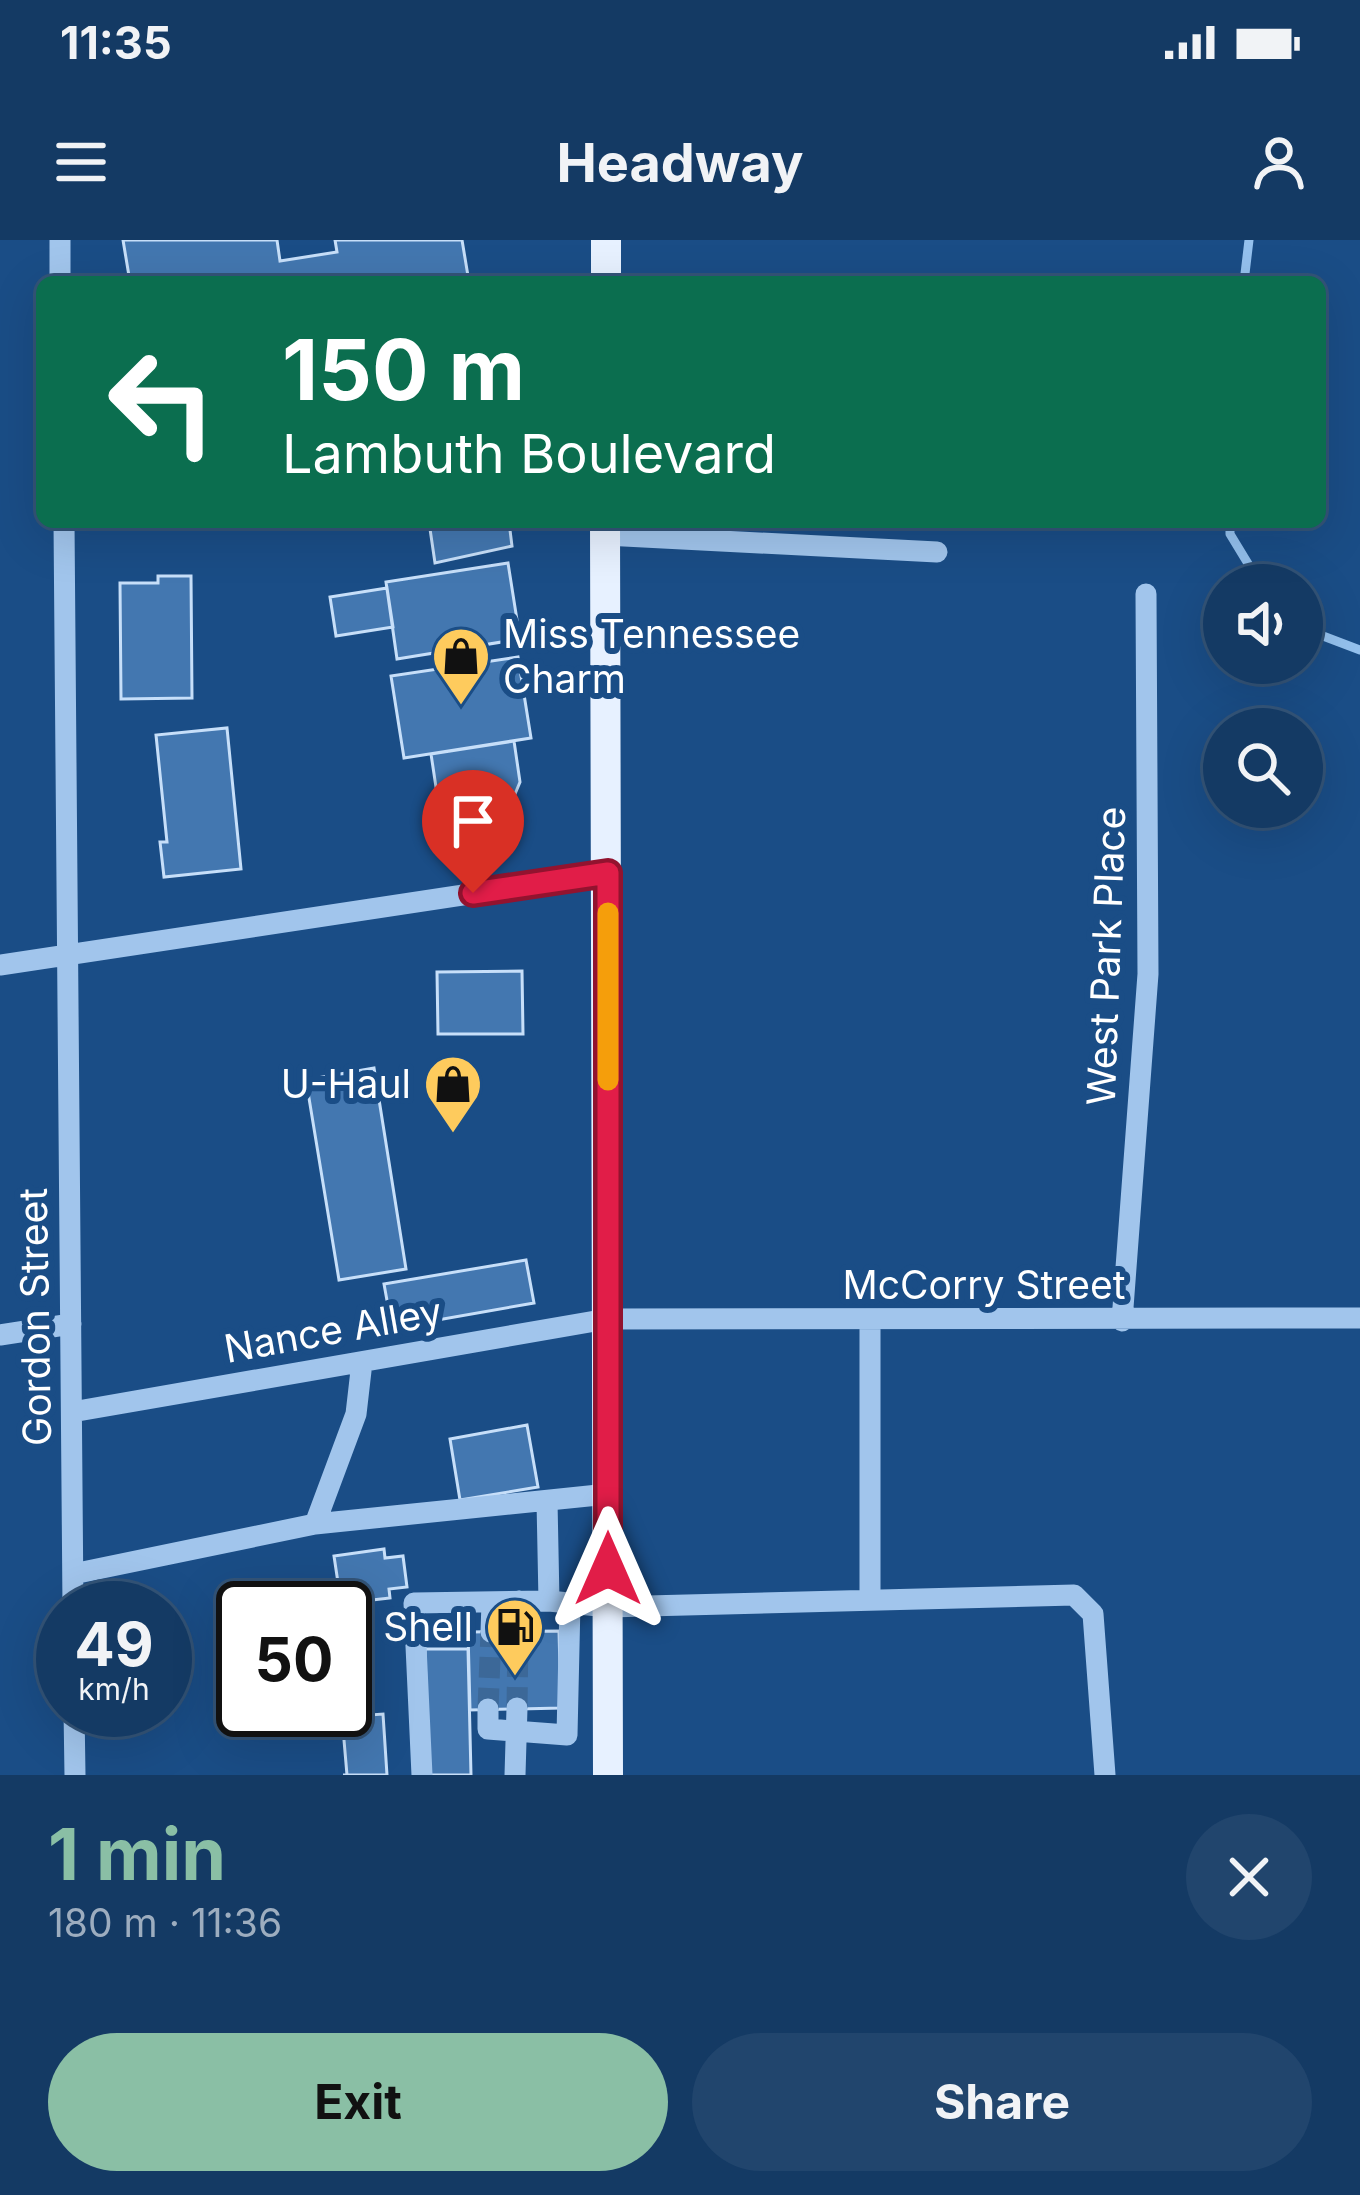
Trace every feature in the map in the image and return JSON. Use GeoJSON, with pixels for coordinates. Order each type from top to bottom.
{"type":"FeatureCollection","features":[{"type":"Feature","properties":{"kind":"main road"},"geometry":{"type":"LineString","coordinates":[[606,240],[606,276]]}},
{"type":"Feature","properties":{"kind":"main road"},"geometry":{"type":"LineString","coordinates":[[605,529],[608,1775]]}},
{"type":"Feature","properties":{"kind":"street"},"geometry":{"type":"LineString","coordinates":[[60,240],[60,276]]}},
{"type":"Feature","properties":{"kind":"street","name":"Gordon Street"},"geometry":{"type":"LineString","coordinates":[[64,528],[73,1581]]}},
{"type":"Feature","properties":{"kind":"street"},"geometry":{"type":"LineString","coordinates":[[605,529],[937,552]]}},
{"type":"Feature","properties":{"kind":"street","name":"West Park Place"},"geometry":{"type":"LineString","coordinates":[[1122,1321],[1148,974],[1146,594]]}},
{"type":"Feature","properties":{"kind":"street"},"geometry":{"type":"LineString","coordinates":[[0,965],[608,873]]}},
{"type":"Feature","properties":{"kind":"street","name":"McCorry Street"},"geometry":{"type":"LineString","coordinates":[[608,1319],[1360,1318]]}},
{"type":"Feature","properties":{"kind":"street","name":"Nance Alley"},"geometry":{"type":"LineString","coordinates":[[72,1412],[608,1319]]}},
{"type":"Feature","properties":{"kind":"street"},"geometry":{"type":"LineString","coordinates":[[870,1321],[870,1600]]}},
{"type":"Feature","properties":{"kind":"street"},"geometry":{"type":"LineString","coordinates":[[0,1335],[71,1324]]}},
{"type":"Feature","properties":{"kind":"street"},"geometry":{"type":"LineString","coordinates":[[315,1524],[356,1414],[362,1362]]}},
{"type":"Feature","properties":{"kind":"street"},"geometry":{"type":"LineString","coordinates":[[73,1574],[315,1524],[608,1494]]}},
{"type":"Feature","properties":{"kind":"street"},"geometry":{"type":"LineString","coordinates":[[547,1501],[567,1735]]}},
{"type":"Feature","properties":{"kind":"street"},"geometry":{"type":"LineString","coordinates":[[422,1775],[414,1603],[519,1601],[608,1607],[1074,1594],[1093,1614],[1105,1775]]}},
{"type":"Feature","properties":{"kind":"street"},"geometry":{"type":"LineString","coordinates":[[518,1633],[519,1601]]}},
{"type":"Feature","properties":{"kind":"street"},"geometry":{"type":"LineString","coordinates":[[491,1632],[492,1602]]}},
{"type":"Feature","properties":{"kind":"street"},"geometry":{"type":"LineString","coordinates":[[488,1709],[488,1729],[516,1720],[567,1735],[608,1738]]}},
{"type":"Feature","properties":{"kind":"street"},"geometry":{"type":"LineString","coordinates":[[515,1775],[516,1720]]}},
{"type":"Feature","properties":{"kind":"street"},"geometry":{"type":"LineString","coordinates":[[74,1737],[75,1775]]}},
{"type":"Feature","properties":{"kind":"building"},"geometry":{"type":"Polygon","coordinates":[[[123,240],[277,240],[280,261],[337,252],[335,240],[462,240],[468,276],[129,276],[123,240]]]}},
{"type":"Feature","properties":{"kind":"building"},"geometry":{"type":"Polygon","coordinates":[[[430,528],[510,528],[512,546],[435,563],[430,528]]]}},
{"type":"Feature","properties":{"kind":"building"},"geometry":{"type":"Polygon","coordinates":[[[508,563],[520,639],[397,659],[386,582],[508,563]]]}},
{"type":"Feature","properties":{"kind":"building"},"geometry":{"type":"Polygon","coordinates":[[[158,576],[191,576],[192,698],[121,699],[120,583],[158,583],[158,576]]]}},
{"type":"Feature","properties":{"kind":"building"},"geometry":{"type":"Polygon","coordinates":[[[387,588],[393,627],[336,636],[330,597],[387,588]]]}},
{"type":"Feature","properties":{"kind":"building","name":"Miss Tennessee Charm"},"geometry":{"type":"Polygon","coordinates":[[[518,657],[531,738],[404,758],[391,676],[518,657]]]}},
{"type":"Feature","properties":{"kind":"building"},"geometry":{"type":"Polygon","coordinates":[[[227,728],[241,869],[164,877],[160,842],[167,842],[156,735],[227,728]]]}},
{"type":"Feature","properties":{"kind":"building"},"geometry":{"type":"Polygon","coordinates":[[[514,741],[520,782],[515,794],[439,807],[431,754],[514,741]]]}},
{"type":"Feature","properties":{"kind":"building"},"geometry":{"type":"Polygon","coordinates":[[[522,971],[523,1034],[438,1034],[437,972],[522,971]]]}},
{"type":"Feature","properties":{"kind":"building"},"geometry":{"type":"Polygon","coordinates":[[[374,1068],[406,1269],[339,1280],[306,1080],[374,1068]]]}},
{"type":"Feature","properties":{"kind":"building"},"geometry":{"type":"Polygon","coordinates":[[[526,1260],[534,1303],[392,1328],[384,1284],[526,1260]]]}},
{"type":"Feature","properties":{"kind":"building"},"geometry":{"type":"Polygon","coordinates":[[[527,1425],[538,1487],[460,1500],[450,1439],[527,1425]]]}},
{"type":"Feature","properties":{"kind":"building"},"geometry":{"type":"Polygon","coordinates":[[[384,1549],[385,1558],[403,1556],[407,1587],[389,1589],[390,1598],[372,1600],[372,1581],[338,1581],[334,1556],[384,1549]]]}},
{"type":"Feature","properties":{"kind":"building","name":"Shell"},"geometry":{"type":"Polygon","coordinates":[[[559,1631],[561,1708],[470,1710],[468,1632],[559,1631]]]}},
{"type":"Feature","properties":{"kind":"building"},"geometry":{"type":"Polygon","coordinates":[[[425,1649],[468,1649],[471,1775],[428,1775],[425,1649]]]}},
{"type":"Feature","properties":{"kind":"building"},"geometry":{"type":"Polygon","coordinates":[[[383,1714],[387,1775],[347,1775],[344,1737],[372,1737],[372,1715],[383,1714]]]}},
{"type":"Feature","properties":{"kind":"waterway"},"geometry":{"type":"LineString","coordinates":[[1245,276],[1249,240]]}},
{"type":"Feature","properties":{"kind":"waterway"},"geometry":{"type":"LineString","coordinates":[[1230,528],[1248,564]]}},
{"type":"Feature","properties":{"kind":"waterway"},"geometry":{"type":"LineString","coordinates":[[1323,636],[1360,650]]}},
{"type":"Feature","properties":{"kind":"tunnel"},"geometry":{"type":"LineString","coordinates":[[488,1709],[491,1632]]}},
{"type":"Feature","properties":{"kind":"tunnel"},"geometry":{"type":"LineString","coordinates":[[517,1708],[518,1633]]}},
{"type":"Feature","properties":{"kind":"slow traffic"},"geometry":{"type":"LineString","coordinates":[[608,913],[608,1080]]}},
{"type":"Feature","properties":{"kind":"place","name":"Miss Tennessee Charm"},"geometry":{"type":"Point","coordinates":[461,707]}},
{"type":"Feature","properties":{"kind":"place","name":"U-Haul"},"geometry":{"type":"Point","coordinates":[453,1135]}},
{"type":"Feature","properties":{"kind":"place","name":"Shell"},"geometry":{"type":"Point","coordinates":[515,1678]}},
{"type":"Feature","properties":{"kind":"route"},"geometry":{"type":"LineString","coordinates":[[473,893],[608,873],[608,1569]]}}]}
